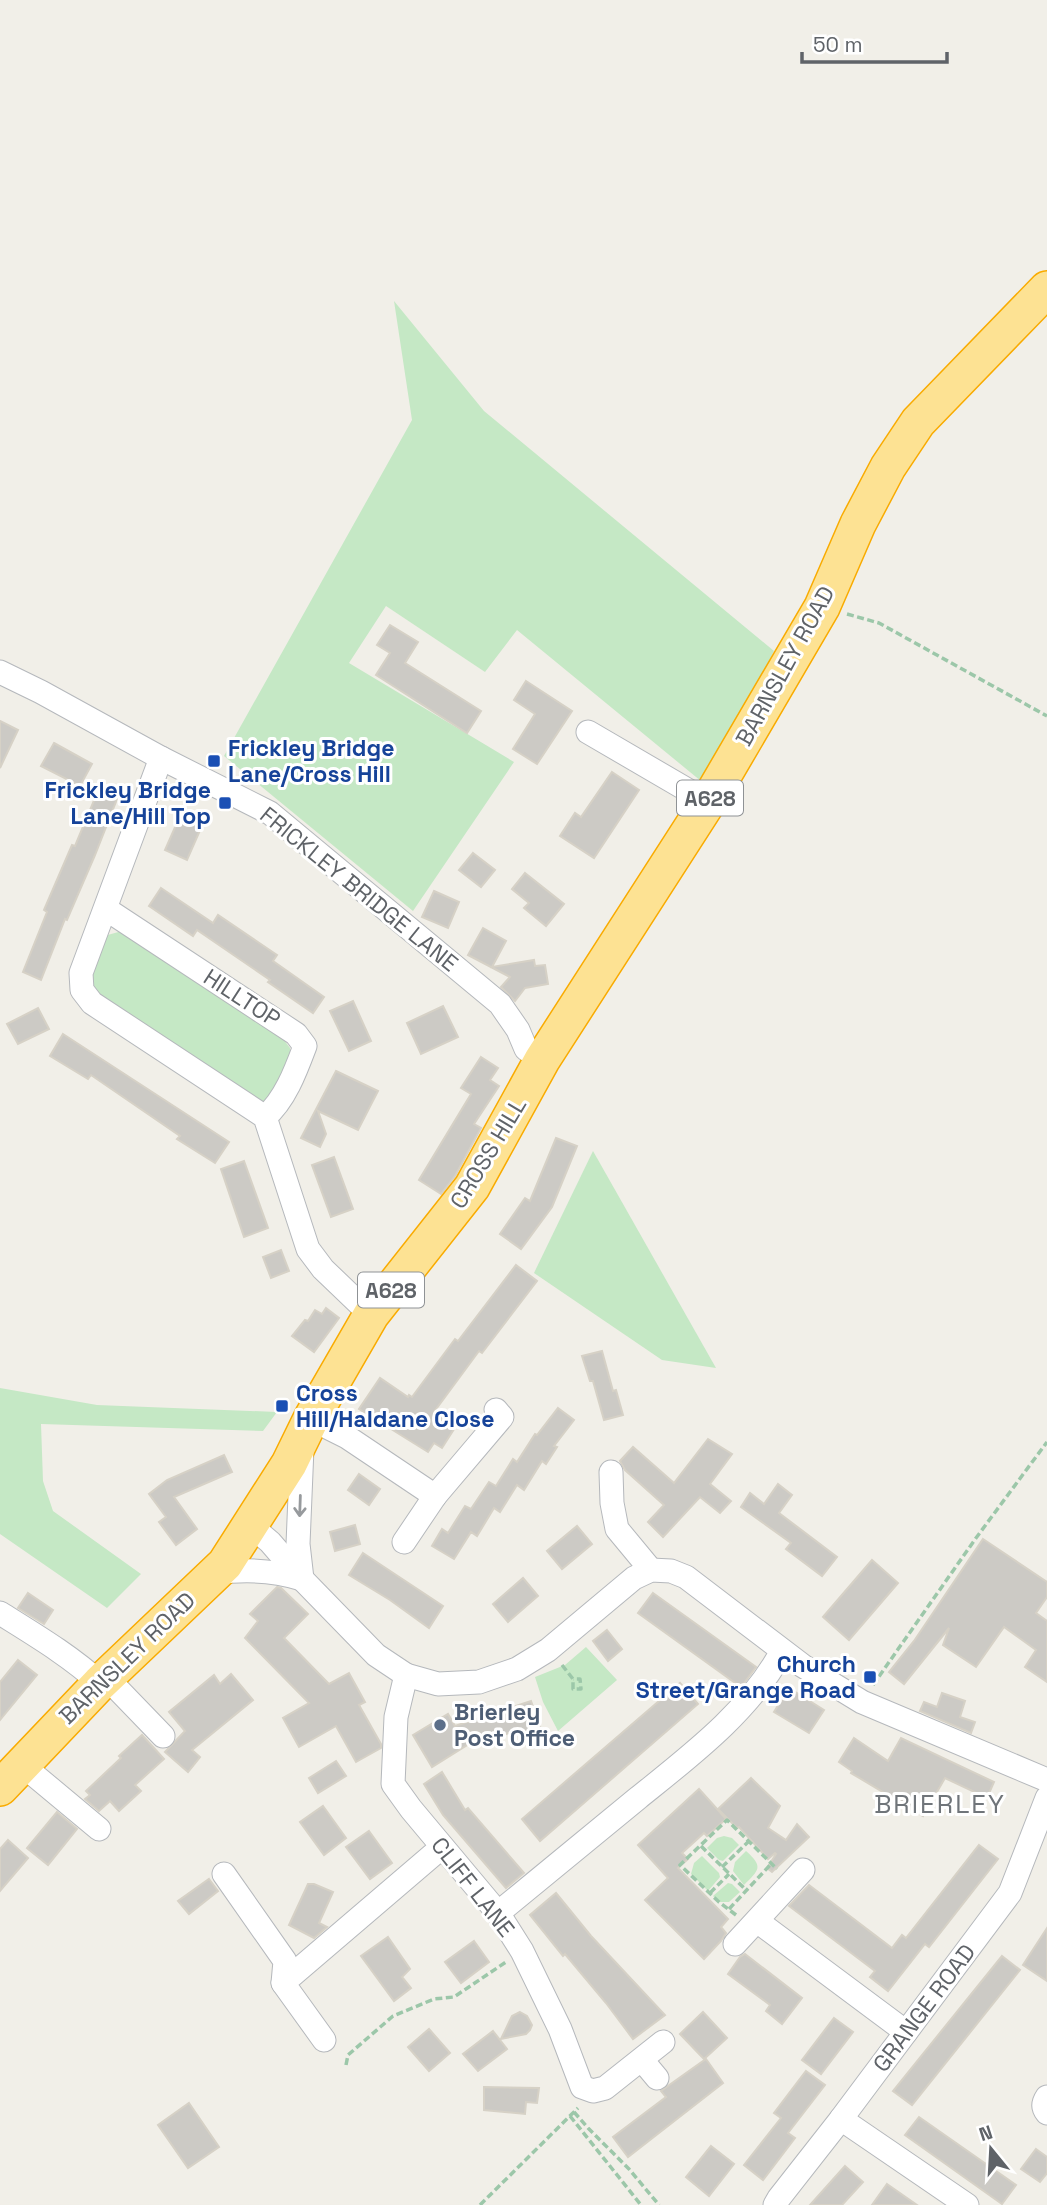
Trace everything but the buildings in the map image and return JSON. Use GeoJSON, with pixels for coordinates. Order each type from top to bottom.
{"type":"FeatureCollection","features":[{"type":"Feature","properties":{"kind":"highway","name":"BARNSLEY ROAD"},"geometry":{"type":"LineString","coordinates":[[542,1060],[708,802],[821,607],[858,524],[888,467],[918,422],[1047,289]]}},
{"type":"Feature","properties":{"kind":"highway","name":"CROSS HILL"},"geometry":{"type":"LineString","coordinates":[[251,1527],[371,1315],[472,1187],[542,1060]]}},
{"type":"Feature","properties":{"kind":"highway","name":"BARNSLEY ROAD"},"geometry":{"type":"LineString","coordinates":[[10,1776],[103,1680],[216,1573],[251,1527]]}},
{"type":"Feature","properties":{"kind":"street","name":"FRICKLEY BRIDGE LANE"},"geometry":{"type":"LineString","coordinates":[[0,672],[270,813],[500,1004],[518,1030],[526,1049],[542,1060]]}},
{"type":"Feature","properties":{"kind":"street"},"geometry":{"type":"LineString","coordinates":[[588,732],[708,802]]}},
{"type":"Feature","properties":{"kind":"street"},"geometry":{"type":"LineString","coordinates":[[161,758],[81,973],[82,990],[92,1003],[265,1116],[308,1249],[323,1269],[371,1315]]}},
{"type":"Feature","properties":{"kind":"street","name":"HILLTOP"},"geometry":{"type":"LineString","coordinates":[[106,909],[296,1034],[304,1045],[298,1063],[277,1107],[265,1116]]}},
{"type":"Feature","properties":{"kind":"street"},"geometry":{"type":"LineString","coordinates":[[404,1542],[435,1496],[502,1417],[496,1410]]}},
{"type":"Feature","properties":{"kind":"street"},"geometry":{"type":"LineString","coordinates":[[302,1579],[298,1544],[307,1428],[347,1437],[435,1496]]}},
{"type":"Feature","properties":{"kind":"street"},"geometry":{"type":"LineString","coordinates":[[611,1472],[612,1503],[617,1529],[651,1570]]}},
{"type":"Feature","properties":{"kind":"street"},"geometry":{"type":"LineString","coordinates":[[251,1527],[270,1542],[376,1655],[406,1675],[438,1684],[452,1684],[479,1682],[517,1669],[548,1650],[634,1578],[651,1570],[671,1571],[685,1577],[782,1651],[862,1702],[1047,1780]]}},
{"type":"Feature","properties":{"kind":"street"},"geometry":{"type":"LineString","coordinates":[[216,1573],[250,1570],[283,1573],[302,1579]]}},
{"type":"Feature","properties":{"kind":"street"},"geometry":{"type":"LineString","coordinates":[[0,1613],[50,1643],[103,1680],[163,1736]]}},
{"type":"Feature","properties":{"kind":"street"},"geometry":{"type":"LineString","coordinates":[[498,1913],[669,1773],[723,1724],[771,1671],[782,1651]]}},
{"type":"Feature","properties":{"kind":"street","name":"CLIFF LANE"},"geometry":{"type":"LineString","coordinates":[[406,1675],[396,1717],[393,1784],[498,1913],[522,1951],[560,2029],[582,2087],[593,2091],[605,2088],[642,2060]]}},
{"type":"Feature","properties":{"kind":"street"},"geometry":{"type":"LineString","coordinates":[[10,1776],[99,1829]]}},
{"type":"Feature","properties":{"kind":"street","name":"GRANGE ROAD"},"geometry":{"type":"LineString","coordinates":[[775,2205],[1010,1893],[1047,1798]]}},
{"type":"Feature","properties":{"kind":"street"},"geometry":{"type":"LineString","coordinates":[[283,1983],[442,1847]]}},
{"type":"Feature","properties":{"kind":"street"},"geometry":{"type":"LineString","coordinates":[[224,1874],[285,1961],[283,1983],[324,2040]]}},
{"type":"Feature","properties":{"kind":"street"},"geometry":{"type":"LineString","coordinates":[[798,1877],[747,1931],[906,2032]]}},
{"type":"Feature","properties":{"kind":"street"},"geometry":{"type":"LineString","coordinates":[[657,2078],[642,2060],[663,2042]]}},
{"type":"Feature","properties":{"kind":"street"},"geometry":{"type":"LineString","coordinates":[[1047,2097],[1043,2108],[1047,2113]]}},
{"type":"Feature","properties":{"kind":"street"},"geometry":{"type":"LineString","coordinates":[[841,2119],[967,2205]]}},
{"type":"Feature","properties":{"kind":"path"},"geometry":{"type":"LineString","coordinates":[[821,607],[879,623],[1047,716]]}},
{"type":"Feature","properties":{"kind":"path"},"geometry":{"type":"LineString","coordinates":[[862,1702],[976,1538],[1047,1442]]}},
{"type":"Feature","properties":{"kind":"path"},"geometry":{"type":"LineString","coordinates":[[562,1665],[573,1679]]}},
{"type":"Feature","properties":{"kind":"path"},"geometry":{"type":"LineString","coordinates":[[747,1931],[729,1909],[680,1865],[727,1820],[772,1863],[798,1877]]}},
{"type":"Feature","properties":{"kind":"path"},"geometry":{"type":"LineString","coordinates":[[722,1867],[749,1841]]}},
{"type":"Feature","properties":{"kind":"path"},"geometry":{"type":"LineString","coordinates":[[701,1846],[746,1890]]}},
{"type":"Feature","properties":{"kind":"path"},"geometry":{"type":"LineString","coordinates":[[729,1909],[772,1863]]}},
{"type":"Feature","properties":{"kind":"path"},"geometry":{"type":"LineString","coordinates":[[710,1893],[729,1874]]}},
{"type":"Feature","properties":{"kind":"path"},"geometry":{"type":"LineString","coordinates":[[346,2065],[348,2055],[393,2016],[434,2000],[454,1997],[522,1951]]}},
{"type":"Feature","properties":{"kind":"path"},"geometry":{"type":"LineString","coordinates":[[480,2205],[573,2114]]}},
{"type":"Feature","properties":{"kind":"path"},"geometry":{"type":"LineString","coordinates":[[573,2114],[641,2205]]}},
{"type":"Feature","properties":{"kind":"path"},"geometry":{"type":"LineString","coordinates":[[573,2114],[629,2169],[659,2205]]}},
{"type":"Feature","properties":{"kind":"green space"},"geometry":{"type":"Polygon","coordinates":[[[394,301],[484,411],[774,651],[707,786],[517,630],[485,672],[386,606],[349,663],[514,762],[413,911],[224,756],[412,420],[394,301]]]}},
{"type":"Feature","properties":{"kind":"green space"},"geometry":{"type":"Polygon","coordinates":[[[122,931],[281,1036],[290,1048],[291,1059],[272,1098],[253,1103],[104,1001],[93,989],[90,980],[104,936],[122,931]]]}},
{"type":"Feature","properties":{"kind":"green space"},"geometry":{"type":"Polygon","coordinates":[[[593,1151],[716,1368],[662,1360],[534,1273],[593,1151]]]}},
{"type":"Feature","properties":{"kind":"green space"},"geometry":{"type":"Polygon","coordinates":[[[0,1388],[97,1405],[277,1412],[263,1431],[41,1424],[43,1481],[53,1511],[141,1574],[107,1608],[0,1534],[0,1388]]]}},
{"type":"Feature","properties":{"kind":"green space"},"geometry":{"type":"Polygon","coordinates":[[[586,1647],[617,1680],[558,1731],[543,1702],[535,1677],[565,1665],[586,1647]]]}},
{"type":"Feature","properties":{"kind":"green space"},"geometry":{"type":"Polygon","coordinates":[[[717,1838],[732,1838],[739,1845],[723,1861],[707,1848],[717,1838]]]}},
{"type":"Feature","properties":{"kind":"green space"},"geometry":{"type":"Polygon","coordinates":[[[746,1851],[755,1861],[757,1868],[744,1885],[733,1871],[735,1862],[746,1851]]]}},
{"type":"Feature","properties":{"kind":"green space"},"geometry":{"type":"Polygon","coordinates":[[[702,1856],[720,1877],[708,1891],[691,1874],[694,1863],[702,1856]]]}},
{"type":"Feature","properties":{"kind":"green space"},"geometry":{"type":"Polygon","coordinates":[[[728,1883],[740,1892],[729,1902],[719,1902],[713,1896],[728,1883]]]}},
{"type":"Feature","properties":{"kind":"place","name":"Frickley Bridge Lane/Cross Hill"},"geometry":{"type":"Point","coordinates":[214,761]}},
{"type":"Feature","properties":{"kind":"place","name":"Frickley Bridge Lane/Hill Top"},"geometry":{"type":"Point","coordinates":[225,803]}},
{"type":"Feature","properties":{"kind":"place","name":"Cross Hill/Haldane Close"},"geometry":{"type":"Point","coordinates":[282,1406]}},
{"type":"Feature","properties":{"kind":"place","name":"Church Street/Grange Road"},"geometry":{"type":"Point","coordinates":[870,1677]}},
{"type":"Feature","properties":{"kind":"place","name":"Brierley Post Office"},"geometry":{"type":"Point","coordinates":[440,1725]}},
{"type":"Feature","properties":{"kind":"district","name":"BRIERLEY"},"geometry":{"type":"Point","coordinates":[940,1804]}}]}
